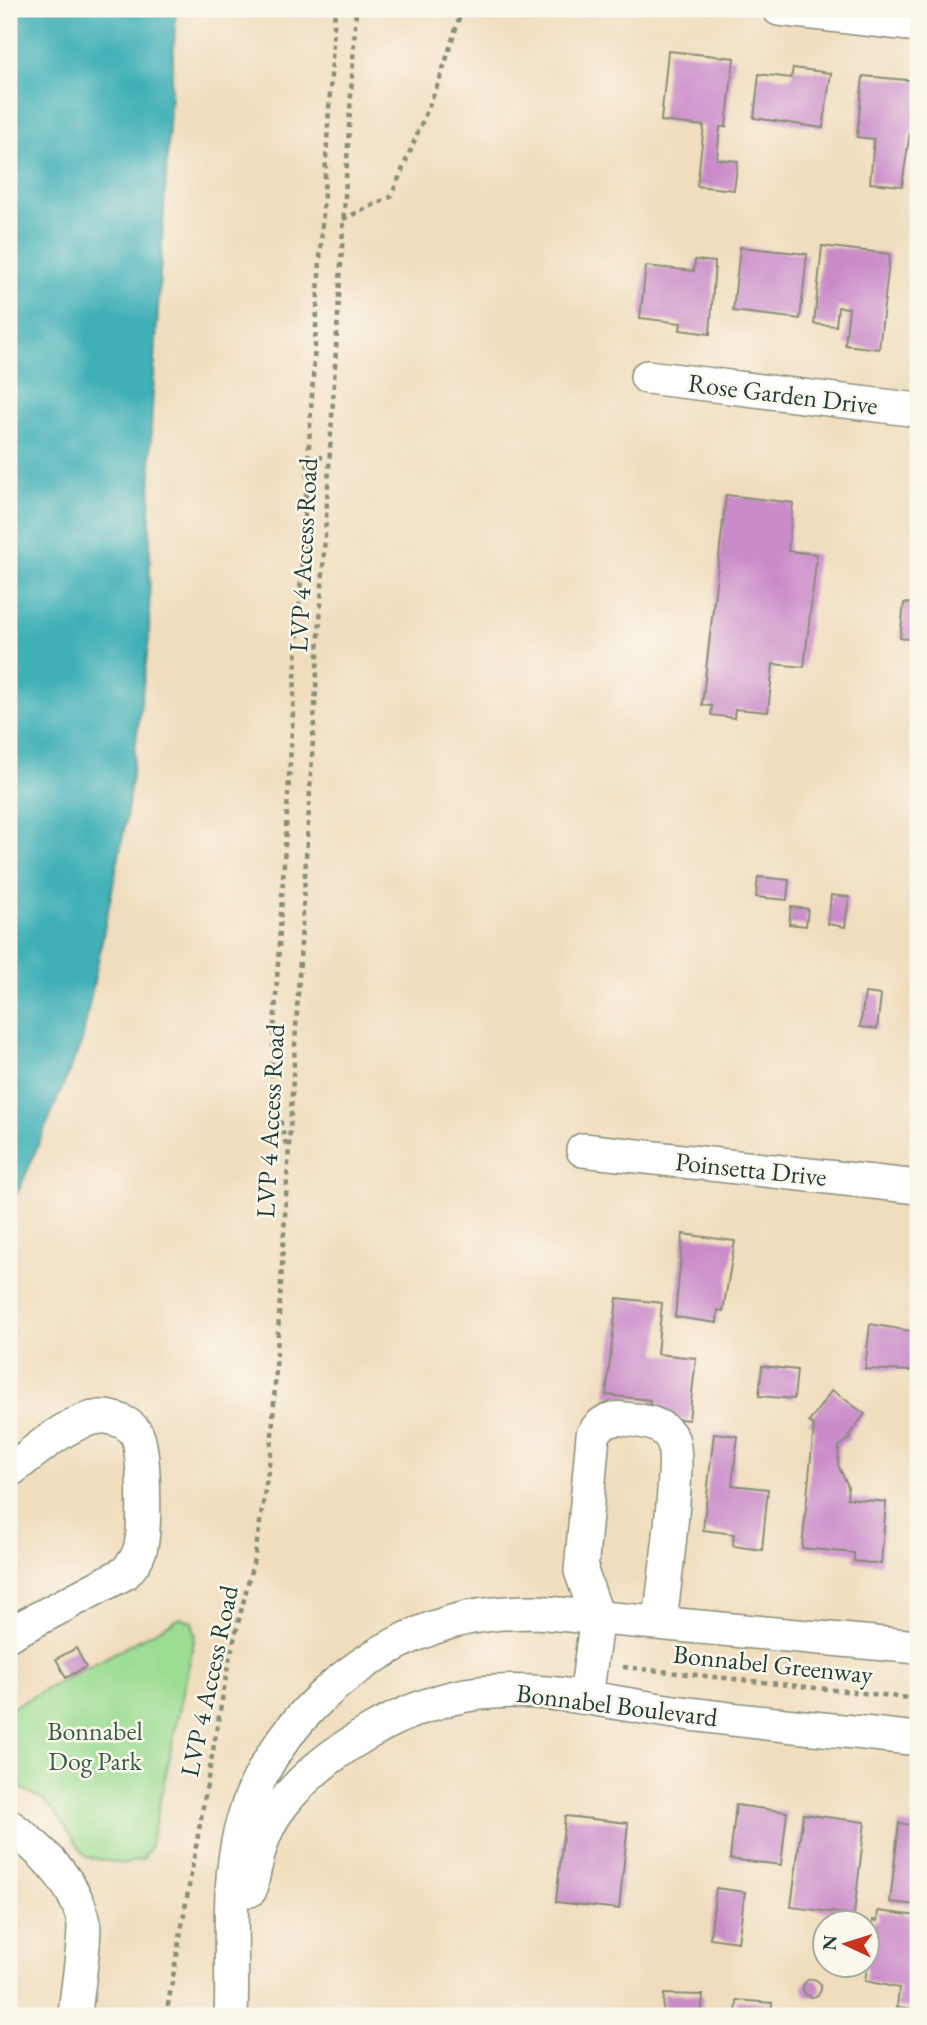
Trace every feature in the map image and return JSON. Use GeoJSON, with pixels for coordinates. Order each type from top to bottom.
{"type":"FeatureCollection","features":[{"type":"Feature","properties":{"kind":"street"},"geometry":{"type":"LineString","coordinates":[[779,9],[918,25]]}},
{"type":"Feature","properties":{"kind":"street","name":"Rose Garden Drive"},"geometry":{"type":"LineString","coordinates":[[647,377],[918,410]]}},
{"type":"Feature","properties":{"kind":"street","name":"Poinsetta Drive"},"geometry":{"type":"LineString","coordinates":[[583,1150],[918,1187]]}},
{"type":"Feature","properties":{"kind":"street"},"geometry":{"type":"LineString","coordinates":[[9,1471],[75,1425],[100,1417],[119,1419],[136,1432],[142,1448],[142,1543],[136,1561],[125,1573],[9,1634]]}},
{"type":"Feature","properties":{"kind":"street"},"geometry":{"type":"LineString","coordinates":[[586,1697],[597,1616],[592,1598],[583,1584],[581,1571],[590,1453],[597,1427],[608,1420],[619,1418],[660,1427],[674,1444],[670,1528],[660,1622]]}},
{"type":"Feature","properties":{"kind":"street"},"geometry":{"type":"LineString","coordinates":[[231,2016],[234,1957],[233,1875],[241,1826],[251,1795],[284,1739],[318,1702],[367,1661],[450,1622],[504,1612],[597,1616],[918,1647]]}},
{"type":"Feature","properties":{"kind":"street","name":"Bonnabel Boulevard"},"geometry":{"type":"LineString","coordinates":[[234,1957],[265,1833],[277,1810],[337,1753],[397,1718],[451,1699],[505,1692],[586,1697],[676,1712],[918,1739]]}},
{"type":"Feature","properties":{"kind":"street"},"geometry":{"type":"LineString","coordinates":[[9,1826],[27,1839],[64,1878],[83,1920],[75,2016]]}},
{"type":"Feature","properties":{"kind":"path"},"geometry":{"type":"LineString","coordinates":[[288,1153],[271,1080],[335,9]]}},
{"type":"Feature","properties":{"kind":"path","name":"LVP 4 Access Road"},"geometry":{"type":"LineString","coordinates":[[166,2016],[229,1660],[255,1555],[271,1452],[356,9]]}},
{"type":"Feature","properties":{"kind":"path"},"geometry":{"type":"LineString","coordinates":[[342,219],[391,197],[440,79],[462,9]]}},
{"type":"Feature","properties":{"kind":"path"},"geometry":{"type":"LineString","coordinates":[[308,458],[328,457]]}},
{"type":"Feature","properties":{"kind":"path","name":"Bonnabel Greenway"},"geometry":{"type":"LineString","coordinates":[[623,1667],[918,1699]]}},
{"type":"Feature","properties":{"kind":"green space","name":"Bonnabel Dog Park"},"geometry":{"type":"Polygon","coordinates":[[[180,1618],[192,1621],[195,1636],[150,1848],[143,1859],[124,1864],[86,1857],[56,1813],[42,1799],[9,1782],[9,1709],[180,1618]]]}},
{"type":"Feature","properties":{"kind":"water"},"geometry":{"type":"Polygon","coordinates":[[[9,9],[176,9],[151,425],[149,639],[126,820],[82,1041],[19,1190],[9,1201],[9,9]]]}},
{"type":"Feature","properties":{"kind":"building"},"geometry":{"type":"Polygon","coordinates":[[[668,51],[734,58],[726,127],[720,127],[717,159],[738,161],[734,190],[697,186],[704,126],[661,121],[668,51]]]}},
{"type":"Feature","properties":{"kind":"building"},"geometry":{"type":"Polygon","coordinates":[[[793,68],[831,73],[823,128],[754,118],[759,74],[791,78],[793,68]]]}},
{"type":"Feature","properties":{"kind":"building"},"geometry":{"type":"Polygon","coordinates":[[[863,76],[918,81],[918,132],[910,132],[902,186],[870,183],[874,139],[857,137],[863,76]]]}},
{"type":"Feature","properties":{"kind":"building"},"geometry":{"type":"Polygon","coordinates":[[[822,246],[890,254],[879,349],[845,345],[849,308],[838,307],[836,326],[814,324],[822,246]]]}},
{"type":"Feature","properties":{"kind":"building"},"geometry":{"type":"Polygon","coordinates":[[[740,247],[807,254],[800,319],[733,311],[740,247]]]}},
{"type":"Feature","properties":{"kind":"building"},"geometry":{"type":"Polygon","coordinates":[[[695,260],[715,262],[710,334],[680,330],[681,323],[640,318],[646,266],[694,271],[695,260]]]}},
{"type":"Feature","properties":{"kind":"building"},"geometry":{"type":"Polygon","coordinates":[[[726,495],[793,503],[788,551],[817,554],[804,667],[773,664],[768,712],[735,709],[734,718],[711,715],[712,706],[702,705],[726,495]]]}},
{"type":"Feature","properties":{"kind":"building"},"geometry":{"type":"Polygon","coordinates":[[[904,603],[918,604],[918,640],[900,638],[904,603]]]}},
{"type":"Feature","properties":{"kind":"building"},"geometry":{"type":"Polygon","coordinates":[[[758,877],[789,880],[787,900],[756,897],[758,877]]]}},
{"type":"Feature","properties":{"kind":"building"},"geometry":{"type":"Polygon","coordinates":[[[831,895],[849,897],[845,927],[828,924],[831,895]]]}},
{"type":"Feature","properties":{"kind":"building"},"geometry":{"type":"Polygon","coordinates":[[[791,907],[808,909],[806,926],[789,924],[791,907]]]}},
{"type":"Feature","properties":{"kind":"building"},"geometry":{"type":"Polygon","coordinates":[[[865,993],[881,995],[877,1029],[860,1027],[865,993]]]}},
{"type":"Feature","properties":{"kind":"building"},"geometry":{"type":"Polygon","coordinates":[[[683,1234],[735,1241],[723,1311],[718,1310],[717,1323],[675,1317],[683,1234]]]}},
{"type":"Feature","properties":{"kind":"building"},"geometry":{"type":"Polygon","coordinates":[[[617,1298],[662,1303],[657,1354],[696,1358],[689,1420],[648,1416],[650,1400],[606,1395],[617,1298]]]}},
{"type":"Feature","properties":{"kind":"building"},"geometry":{"type":"Polygon","coordinates":[[[870,1324],[917,1332],[911,1371],[865,1369],[870,1324]]]}},
{"type":"Feature","properties":{"kind":"building"},"geometry":{"type":"Polygon","coordinates":[[[762,1366],[797,1370],[794,1399],[759,1396],[762,1366]]]}},
{"type":"Feature","properties":{"kind":"building"},"geometry":{"type":"Polygon","coordinates":[[[832,1390],[865,1414],[848,1436],[851,1438],[839,1446],[838,1465],[848,1486],[847,1498],[886,1502],[881,1564],[854,1561],[854,1553],[802,1548],[814,1426],[809,1422],[832,1390]]]}},
{"type":"Feature","properties":{"kind":"building"},"geometry":{"type":"Polygon","coordinates":[[[714,1433],[738,1436],[732,1485],[768,1489],[762,1550],[733,1546],[734,1534],[703,1530],[714,1433]]]}},
{"type":"Feature","properties":{"kind":"building"},"geometry":{"type":"Polygon","coordinates":[[[76,1648],[86,1667],[66,1678],[56,1659],[76,1648]]]}},
{"type":"Feature","properties":{"kind":"building"},"geometry":{"type":"Polygon","coordinates":[[[736,1805],[787,1812],[781,1865],[730,1859],[736,1805]]]}},
{"type":"Feature","properties":{"kind":"building"},"geometry":{"type":"Polygon","coordinates":[[[803,1814],[865,1822],[855,1910],[791,1907],[803,1814]]]}},
{"type":"Feature","properties":{"kind":"building"},"geometry":{"type":"Polygon","coordinates":[[[565,1816],[628,1823],[619,1909],[556,1902],[565,1816]]]}},
{"type":"Feature","properties":{"kind":"building"},"geometry":{"type":"Polygon","coordinates":[[[899,1823],[918,1826],[918,1905],[890,1902],[899,1823]]]}},
{"type":"Feature","properties":{"kind":"building"},"geometry":{"type":"Polygon","coordinates":[[[716,1888],[745,1892],[738,1942],[710,1938],[716,1888]]]}},
{"type":"Feature","properties":{"kind":"building"},"geometry":{"type":"Polygon","coordinates":[[[881,1911],[918,1916],[918,2009],[897,2007],[899,1988],[865,1981],[881,1980],[881,1911]]]}},
{"type":"Feature","properties":{"kind":"building"},"geometry":{"type":"Polygon","coordinates":[[[808,1979],[818,1980],[821,1984],[821,1992],[816,1997],[808,1997],[803,1992],[803,1984],[808,1979]]]}},
{"type":"Feature","properties":{"kind":"building"},"geometry":{"type":"Polygon","coordinates":[[[664,1994],[703,1995],[701,2016],[663,2016],[664,1994]]]}},
{"type":"Feature","properties":{"kind":"building"},"geometry":{"type":"Polygon","coordinates":[[[737,2000],[772,2003],[771,2016],[736,2016],[737,2000]]]}}]}
